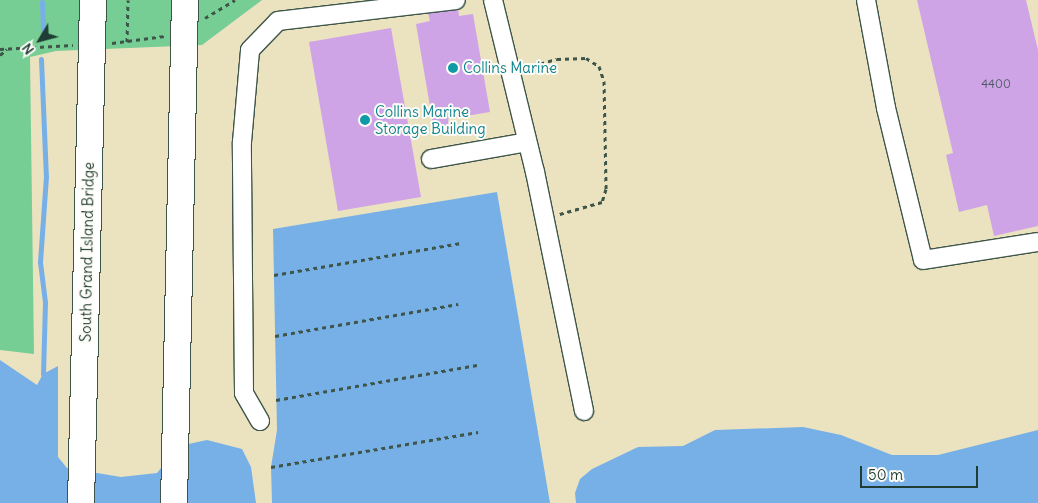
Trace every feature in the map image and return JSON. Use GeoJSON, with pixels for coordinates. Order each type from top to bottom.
{"type":"FeatureCollection","features":[{"type":"Feature","properties":{"kind":"highway","name":"South Grand Island Bridge"},"geometry":{"type":"LineString","coordinates":[[81,503],[93,0]]}},
{"type":"Feature","properties":{"kind":"highway"},"geometry":{"type":"LineString","coordinates":[[174,503],[184,0]]}},
{"type":"Feature","properties":{"kind":"lane"},"geometry":{"type":"LineString","coordinates":[[260,421],[244,393],[242,142],[250,50],[278,21],[456,0]]}},
{"type":"Feature","properties":{"kind":"lane"},"geometry":{"type":"LineString","coordinates":[[493,0],[545,218],[584,410]]}},
{"type":"Feature","properties":{"kind":"lane"},"geometry":{"type":"LineString","coordinates":[[866,0],[886,108],[923,260],[1038,242]]}},
{"type":"Feature","properties":{"kind":"lane"},"geometry":{"type":"LineString","coordinates":[[432,159],[527,142]]}},
{"type":"Feature","properties":{"kind":"path"},"geometry":{"type":"LineString","coordinates":[[110,43],[127,42],[128,0]]}},
{"type":"Feature","properties":{"kind":"path"},"geometry":{"type":"LineString","coordinates":[[0,49],[74,45]]}},
{"type":"Feature","properties":{"kind":"path"},"geometry":{"type":"LineString","coordinates":[[0,55],[8,49]]}},
{"type":"Feature","properties":{"kind":"path"},"geometry":{"type":"LineString","coordinates":[[511,73],[573,56],[586,58],[599,66],[604,81],[606,189],[602,202],[545,218]]}},
{"type":"Feature","properties":{"kind":"path"},"geometry":{"type":"LineString","coordinates":[[274,275],[462,243]]}},
{"type":"Feature","properties":{"kind":"path"},"geometry":{"type":"LineString","coordinates":[[275,336],[458,304]]}},
{"type":"Feature","properties":{"kind":"path"},"geometry":{"type":"LineString","coordinates":[[276,400],[477,364]]}},
{"type":"Feature","properties":{"kind":"path"},"geometry":{"type":"LineString","coordinates":[[271,467],[478,432]]}},
{"type":"Feature","properties":{"kind":"green space"},"geometry":{"type":"Polygon","coordinates":[[[0,0],[262,0],[202,45],[56,51],[30,57],[34,354],[0,350],[0,0]]]}},
{"type":"Feature","properties":{"kind":"water"},"geometry":{"type":"Polygon","coordinates":[[[497,192],[550,503],[272,503],[271,467],[277,430],[273,229],[497,192]]]}},
{"type":"Feature","properties":{"kind":"water"},"geometry":{"type":"Polygon","coordinates":[[[0,360],[37,385],[43,374],[58,366],[58,457],[67,468],[121,477],[157,473],[179,446],[207,440],[242,449],[251,467],[256,503],[0,503],[0,360]]]}},
{"type":"Feature","properties":{"kind":"water"},"geometry":{"type":"Polygon","coordinates":[[[803,427],[841,435],[892,455],[938,455],[1038,430],[1038,503],[576,503],[575,493],[580,479],[592,469],[638,447],[683,446],[715,430],[803,427]]]}},
{"type":"Feature","properties":{"kind":"building"},"geometry":{"type":"Polygon","coordinates":[[[917,0],[1026,0],[1038,50],[1038,226],[994,236],[987,205],[959,212],[946,155],[953,153],[917,0]]]}},
{"type":"Feature","properties":{"kind":"building","name":"Collins Marine"},"geometry":{"type":"Polygon","coordinates":[[[458,8],[459,16],[473,14],[490,112],[448,119],[449,128],[434,130],[416,24],[430,21],[428,13],[458,8]]]}},
{"type":"Feature","properties":{"kind":"building","name":"Collins Marine Storage Building"},"geometry":{"type":"Polygon","coordinates":[[[391,28],[421,197],[338,211],[309,42],[391,28]]]}},
{"type":"Feature","properties":{"kind":"waterway"},"geometry":{"type":"LineString","coordinates":[[42,2],[43,37]]}},
{"type":"Feature","properties":{"kind":"waterway"},"geometry":{"type":"LineString","coordinates":[[41,59],[46,176],[40,262],[45,302],[43,374]]}},
{"type":"Feature","properties":{"kind":"place","name":"Collins Marine"},"geometry":{"type":"Point","coordinates":[453,68]}},
{"type":"Feature","properties":{"kind":"place","name":"Collins Marine Storage Building"},"geometry":{"type":"Point","coordinates":[365,120]}}]}
